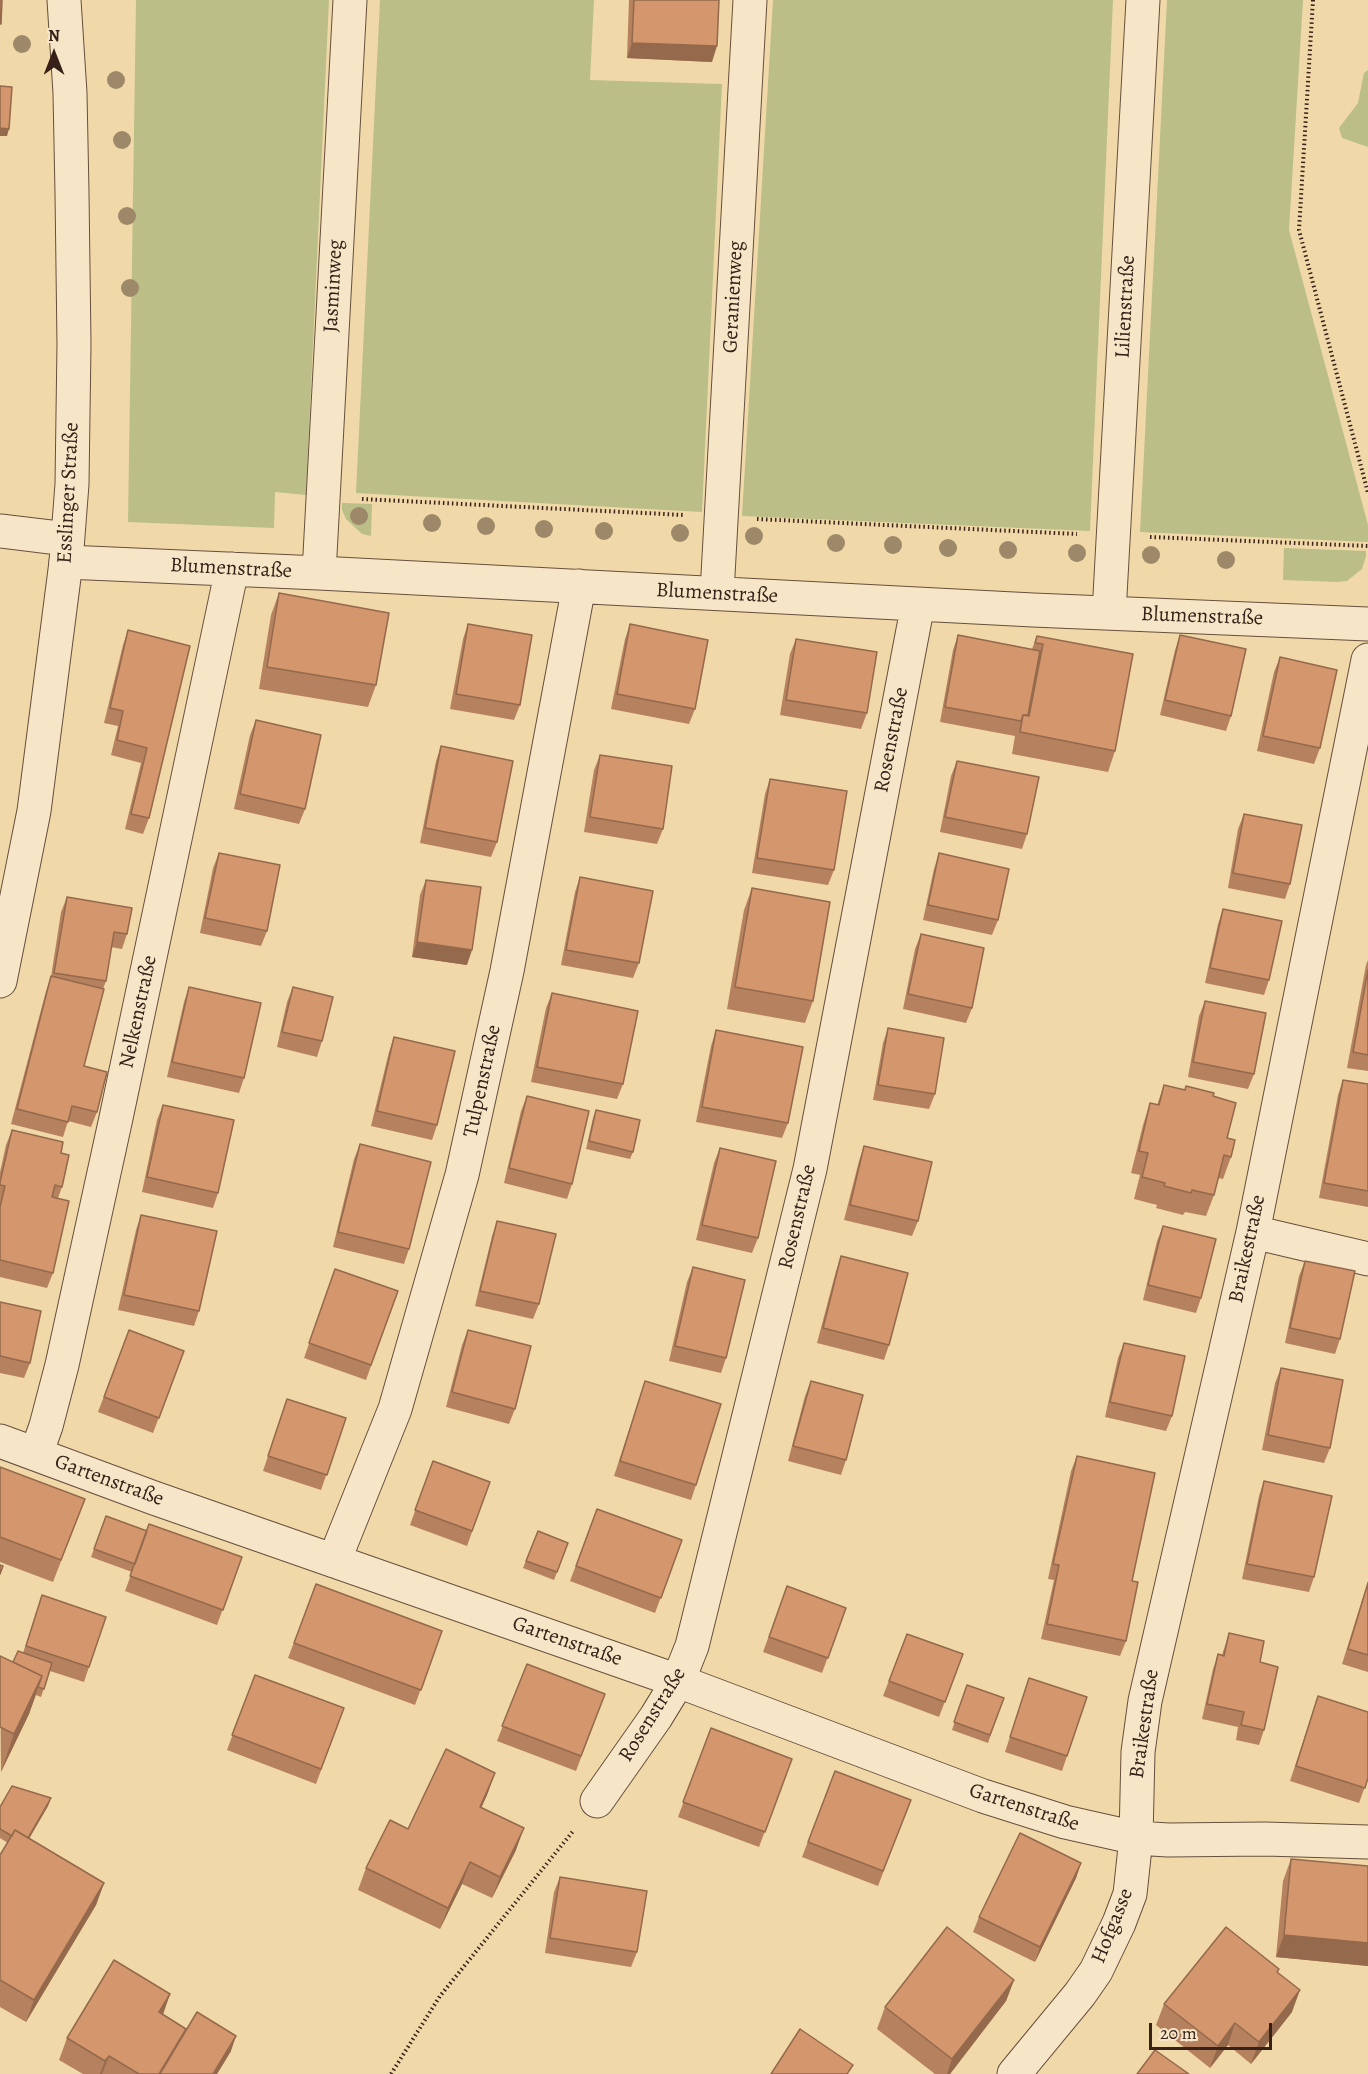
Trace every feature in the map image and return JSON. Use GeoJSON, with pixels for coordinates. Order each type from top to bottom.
{"type":"FeatureCollection","features":[{"type":"Feature","properties":{"kind":"street","name":"Esslinger Straße"},"geometry":{"type":"LineString","coordinates":[[0,981],[34,811],[67,550],[72,484],[74,344],[72,150],[64,0]]}},
{"type":"Feature","properties":{"kind":"street","name":"Jasminweg"},"geometry":{"type":"LineString","coordinates":[[319,573],[350,0]]}},
{"type":"Feature","properties":{"kind":"street","name":"Geranienweg"},"geometry":{"type":"LineString","coordinates":[[717,593],[750,0]]}},
{"type":"Feature","properties":{"kind":"street","name":"Lilienstraße"},"geometry":{"type":"LineString","coordinates":[[1109,613],[1143,0]]}},
{"type":"Feature","properties":{"kind":"street","name":"Blumenstraße"},"geometry":{"type":"LineString","coordinates":[[0,531],[67,550],[232,569],[1368,624]]}},
{"type":"Feature","properties":{"kind":"street","name":"Nelkenstraße"},"geometry":{"type":"LineString","coordinates":[[36,1454],[46,1426],[64,1353],[160,914],[232,569]]}},
{"type":"Feature","properties":{"kind":"street","name":"Tulpenstraße"},"geometry":{"type":"LineString","coordinates":[[334,1561],[395,1408],[462,1175],[507,971],[579,586]]}},
{"type":"Feature","properties":{"kind":"street","name":"Rosenstraße"},"geometry":{"type":"LineString","coordinates":[[597,1801],[656,1717],[678,1681],[692,1646],[810,1169],[918,604]]}},
{"type":"Feature","properties":{"kind":"street","name":"Braikestraße"},"geometry":{"type":"LineString","coordinates":[[1136,1838],[1138,1752],[1145,1701],[1252,1232],[1368,660]]}},
{"type":"Feature","properties":{"kind":"street"},"geometry":{"type":"LineString","coordinates":[[1252,1232],[1368,1259]]}},
{"type":"Feature","properties":{"kind":"street","name":"Gartenstraße"},"geometry":{"type":"LineString","coordinates":[[0,1441],[154,1498],[678,1681],[983,1796],[1076,1825],[1136,1838]]}},
{"type":"Feature","properties":{"kind":"street"},"geometry":{"type":"LineString","coordinates":[[1136,1838],[1368,1842]]}},
{"type":"Feature","properties":{"kind":"street","name":"Hofgasse"},"geometry":{"type":"LineString","coordinates":[[1014,2074],[1080,1994],[1108,1949],[1130,1894],[1136,1838]]}},
{"type":"Feature","properties":{"kind":"path"},"geometry":{"type":"LineString","coordinates":[[1313,0],[1299,230],[1368,493]]}},
{"type":"Feature","properties":{"kind":"path"},"geometry":{"type":"LineString","coordinates":[[323,497],[1113,536],[1368,546]]}},
{"type":"Feature","properties":{"kind":"path"},"geometry":{"type":"LineString","coordinates":[[391,2074],[440,1996],[597,1801]]}},
{"type":"Feature","properties":{"kind":"green space"},"geometry":{"type":"Polygon","coordinates":[[[136,0],[329,0],[306,495],[275,492],[274,528],[128,522],[136,0]]]}},
{"type":"Feature","properties":{"kind":"green space"},"geometry":{"type":"Polygon","coordinates":[[[380,0],[594,0],[590,80],[722,84],[702,512],[356,493],[380,0]]]}},
{"type":"Feature","properties":{"kind":"green space"},"geometry":{"type":"Polygon","coordinates":[[[773,0],[1113,0],[1090,531],[742,516],[773,0]]]}},
{"type":"Feature","properties":{"kind":"green space"},"geometry":{"type":"Polygon","coordinates":[[[1167,0],[1303,0],[1289,230],[1368,525],[1368,542],[1140,532],[1167,0]]]}},
{"type":"Feature","properties":{"kind":"green space"},"geometry":{"type":"Polygon","coordinates":[[[1368,70],[1368,147],[1342,138],[1339,128],[1358,103],[1364,73],[1368,70]]]}},
{"type":"Feature","properties":{"kind":"green space"},"geometry":{"type":"Polygon","coordinates":[[[342,503],[372,504],[371,536],[362,534],[346,519],[342,503]]]}},
{"type":"Feature","properties":{"kind":"green space"},"geometry":{"type":"Polygon","coordinates":[[[1284,548],[1366,551],[1366,556],[1362,569],[1347,581],[1283,580],[1284,548]]]}},
{"type":"Feature","properties":{"kind":"building"},"geometry":{"type":"Polygon","coordinates":[[[0,0],[2,0],[1,24],[0,24],[0,0]]]}},
{"type":"Feature","properties":{"kind":"building"},"geometry":{"type":"Polygon","coordinates":[[[634,0],[719,0],[717,46],[632,43],[634,0]]]}},
{"type":"Feature","properties":{"kind":"building"},"geometry":{"type":"Polygon","coordinates":[[[0,86],[12,87],[9,129],[0,128],[0,86]]]}},
{"type":"Feature","properties":{"kind":"building"},"geometry":{"type":"Polygon","coordinates":[[[279,593],[389,613],[376,685],[267,667],[279,593]]]}},
{"type":"Feature","properties":{"kind":"building"},"geometry":{"type":"Polygon","coordinates":[[[468,624],[532,635],[520,705],[456,694],[468,624]]]}},
{"type":"Feature","properties":{"kind":"building"},"geometry":{"type":"Polygon","coordinates":[[[630,624],[708,640],[695,709],[617,694],[630,624]]]}},
{"type":"Feature","properties":{"kind":"building"},"geometry":{"type":"Polygon","coordinates":[[[128,630],[190,646],[149,818],[131,814],[147,748],[117,740],[123,711],[110,708],[128,630]]]}},
{"type":"Feature","properties":{"kind":"building"},"geometry":{"type":"Polygon","coordinates":[[[958,635],[1040,651],[1028,715],[1023,715],[1021,721],[945,707],[958,635]]]}},
{"type":"Feature","properties":{"kind":"building"},"geometry":{"type":"Polygon","coordinates":[[[1180,635],[1246,649],[1231,716],[1165,700],[1180,635]]]}},
{"type":"Feature","properties":{"kind":"building"},"geometry":{"type":"Polygon","coordinates":[[[1037,636],[1133,654],[1115,751],[1020,732],[1023,715],[1029,716],[1043,644],[1035,643],[1037,636]]]}},
{"type":"Feature","properties":{"kind":"building"},"geometry":{"type":"Polygon","coordinates":[[[796,639],[877,652],[867,713],[786,700],[796,639]]]}},
{"type":"Feature","properties":{"kind":"building"},"geometry":{"type":"Polygon","coordinates":[[[1280,657],[1337,670],[1320,748],[1263,736],[1280,657]]]}},
{"type":"Feature","properties":{"kind":"building"},"geometry":{"type":"Polygon","coordinates":[[[256,720],[321,735],[305,809],[240,794],[256,720]]]}},
{"type":"Feature","properties":{"kind":"building"},"geometry":{"type":"Polygon","coordinates":[[[441,746],[513,761],[497,842],[425,828],[441,746]]]}},
{"type":"Feature","properties":{"kind":"building"},"geometry":{"type":"Polygon","coordinates":[[[600,755],[672,766],[663,829],[590,817],[600,755]]]}},
{"type":"Feature","properties":{"kind":"building"},"geometry":{"type":"Polygon","coordinates":[[[957,761],[1039,777],[1027,834],[945,817],[957,761]]]}},
{"type":"Feature","properties":{"kind":"building"},"geometry":{"type":"Polygon","coordinates":[[[770,779],[847,791],[834,870],[757,858],[770,779]]]}},
{"type":"Feature","properties":{"kind":"building"},"geometry":{"type":"Polygon","coordinates":[[[1244,814],[1302,825],[1290,884],[1233,873],[1244,814]]]}},
{"type":"Feature","properties":{"kind":"building"},"geometry":{"type":"Polygon","coordinates":[[[219,853],[280,865],[267,931],[205,918],[219,853]]]}},
{"type":"Feature","properties":{"kind":"building"},"geometry":{"type":"Polygon","coordinates":[[[939,853],[1009,869],[998,920],[928,905],[939,853]]]}},
{"type":"Feature","properties":{"kind":"building"},"geometry":{"type":"Polygon","coordinates":[[[580,877],[653,891],[639,963],[566,950],[580,877]]]}},
{"type":"Feature","properties":{"kind":"building"},"geometry":{"type":"Polygon","coordinates":[[[426,880],[481,887],[472,950],[417,942],[426,880]]]}},
{"type":"Feature","properties":{"kind":"building"},"geometry":{"type":"Polygon","coordinates":[[[752,888],[830,902],[813,1001],[735,987],[752,888]]]}},
{"type":"Feature","properties":{"kind":"building"},"geometry":{"type":"Polygon","coordinates":[[[67,897],[132,908],[127,934],[114,932],[106,981],[54,973],[67,897]]]}},
{"type":"Feature","properties":{"kind":"building"},"geometry":{"type":"Polygon","coordinates":[[[1223,909],[1282,921],[1269,980],[1210,968],[1223,909]]]}},
{"type":"Feature","properties":{"kind":"building"},"geometry":{"type":"Polygon","coordinates":[[[921,934],[984,948],[972,1008],[908,994],[921,934]]]}},
{"type":"Feature","properties":{"kind":"building"},"geometry":{"type":"Polygon","coordinates":[[[1368,970],[1368,1055],[1353,1052],[1368,970]]]}},
{"type":"Feature","properties":{"kind":"building"},"geometry":{"type":"Polygon","coordinates":[[[51,976],[104,989],[84,1066],[107,1072],[97,1112],[72,1106],[68,1122],[17,1109],[51,976]]]}},
{"type":"Feature","properties":{"kind":"building"},"geometry":{"type":"Polygon","coordinates":[[[189,987],[261,1003],[244,1078],[172,1062],[189,987]]]}},
{"type":"Feature","properties":{"kind":"building"},"geometry":{"type":"Polygon","coordinates":[[[293,987],[333,997],[322,1041],[282,1032],[293,987]]]}},
{"type":"Feature","properties":{"kind":"building"},"geometry":{"type":"Polygon","coordinates":[[[552,993],[638,1011],[623,1084],[537,1067],[552,993]]]}},
{"type":"Feature","properties":{"kind":"building"},"geometry":{"type":"Polygon","coordinates":[[[1205,1001],[1266,1013],[1254,1074],[1193,1062],[1205,1001]]]}},
{"type":"Feature","properties":{"kind":"building"},"geometry":{"type":"Polygon","coordinates":[[[888,1028],[944,1038],[935,1094],[878,1085],[888,1028]]]}},
{"type":"Feature","properties":{"kind":"building"},"geometry":{"type":"Polygon","coordinates":[[[716,1030],[803,1047],[788,1123],[702,1107],[716,1030]]]}},
{"type":"Feature","properties":{"kind":"building"},"geometry":{"type":"Polygon","coordinates":[[[394,1037],[455,1051],[437,1125],[377,1111],[394,1037]]]}},
{"type":"Feature","properties":{"kind":"building"},"geometry":{"type":"Polygon","coordinates":[[[1343,1080],[1368,1084],[1368,1191],[1324,1183],[1343,1080]]]}},
{"type":"Feature","properties":{"kind":"building"},"geometry":{"type":"Polygon","coordinates":[[[1164,1085],[1185,1090],[1186,1086],[1214,1093],[1213,1096],[1236,1103],[1227,1138],[1235,1140],[1231,1157],[1224,1155],[1214,1195],[1192,1190],[1191,1193],[1142,1177],[1148,1153],[1139,1151],[1150,1103],[1159,1105],[1164,1085]]]}},
{"type":"Feature","properties":{"kind":"building"},"geometry":{"type":"Polygon","coordinates":[[[527,1096],[589,1111],[572,1184],[509,1168],[527,1096]]]}},
{"type":"Feature","properties":{"kind":"building"},"geometry":{"type":"Polygon","coordinates":[[[163,1105],[234,1120],[218,1193],[147,1177],[163,1105]]]}},
{"type":"Feature","properties":{"kind":"building"},"geometry":{"type":"Polygon","coordinates":[[[596,1110],[640,1120],[633,1152],[589,1141],[596,1110]]]}},
{"type":"Feature","properties":{"kind":"building"},"geometry":{"type":"Polygon","coordinates":[[[12,1130],[63,1142],[61,1153],[69,1155],[62,1187],[55,1185],[52,1197],[69,1201],[53,1273],[0,1260],[0,1207],[5,1186],[0,1185],[0,1182],[12,1130]]]}},
{"type":"Feature","properties":{"kind":"building"},"geometry":{"type":"Polygon","coordinates":[[[360,1144],[431,1162],[409,1249],[338,1232],[360,1144]]]}},
{"type":"Feature","properties":{"kind":"building"},"geometry":{"type":"Polygon","coordinates":[[[864,1146],[932,1162],[918,1221],[850,1205],[864,1146]]]}},
{"type":"Feature","properties":{"kind":"building"},"geometry":{"type":"Polygon","coordinates":[[[720,1148],[776,1161],[758,1238],[702,1225],[720,1148]]]}},
{"type":"Feature","properties":{"kind":"building"},"geometry":{"type":"Polygon","coordinates":[[[141,1215],[217,1231],[199,1311],[124,1295],[141,1215]]]}},
{"type":"Feature","properties":{"kind":"building"},"geometry":{"type":"Polygon","coordinates":[[[497,1221],[556,1234],[539,1304],[480,1291],[497,1221]]]}},
{"type":"Feature","properties":{"kind":"building"},"geometry":{"type":"Polygon","coordinates":[[[1163,1226],[1216,1239],[1201,1298],[1148,1285],[1163,1226]]]}},
{"type":"Feature","properties":{"kind":"building"},"geometry":{"type":"Polygon","coordinates":[[[841,1256],[908,1273],[889,1345],[823,1328],[841,1256]]]}},
{"type":"Feature","properties":{"kind":"building"},"geometry":{"type":"Polygon","coordinates":[[[1305,1261],[1355,1271],[1340,1339],[1290,1328],[1305,1261]]]}},
{"type":"Feature","properties":{"kind":"building"},"geometry":{"type":"Polygon","coordinates":[[[693,1267],[745,1280],[726,1358],[675,1346],[693,1267]]]}},
{"type":"Feature","properties":{"kind":"building"},"geometry":{"type":"Polygon","coordinates":[[[335,1269],[398,1291],[371,1365],[309,1343],[335,1269]]]}},
{"type":"Feature","properties":{"kind":"building"},"geometry":{"type":"Polygon","coordinates":[[[0,1302],[41,1311],[30,1363],[0,1356],[0,1302]]]}},
{"type":"Feature","properties":{"kind":"building"},"geometry":{"type":"Polygon","coordinates":[[[129,1330],[184,1351],[159,1418],[104,1397],[129,1330]]]}},
{"type":"Feature","properties":{"kind":"building"},"geometry":{"type":"Polygon","coordinates":[[[468,1330],[531,1346],[515,1409],[452,1392],[468,1330]]]}},
{"type":"Feature","properties":{"kind":"building"},"geometry":{"type":"Polygon","coordinates":[[[1124,1343],[1185,1356],[1172,1416],[1110,1402],[1124,1343]]]}},
{"type":"Feature","properties":{"kind":"building"},"geometry":{"type":"Polygon","coordinates":[[[1281,1368],[1343,1380],[1330,1448],[1268,1435],[1281,1368]]]}},
{"type":"Feature","properties":{"kind":"building"},"geometry":{"type":"Polygon","coordinates":[[[645,1381],[721,1404],[696,1485],[620,1461],[645,1381]]]}},
{"type":"Feature","properties":{"kind":"building"},"geometry":{"type":"Polygon","coordinates":[[[811,1381],[863,1395],[846,1460],[793,1446],[811,1381]]]}},
{"type":"Feature","properties":{"kind":"building"},"geometry":{"type":"Polygon","coordinates":[[[287,1399],[346,1418],[327,1475],[268,1456],[287,1399]]]}},
{"type":"Feature","properties":{"kind":"building"},"geometry":{"type":"Polygon","coordinates":[[[1077,1456],[1155,1473],[1132,1581],[1138,1582],[1126,1641],[1047,1624],[1059,1565],[1053,1564],[1077,1456]]]}},
{"type":"Feature","properties":{"kind":"building"},"geometry":{"type":"Polygon","coordinates":[[[433,1461],[490,1482],[472,1531],[415,1510],[433,1461]]]}},
{"type":"Feature","properties":{"kind":"building"},"geometry":{"type":"Polygon","coordinates":[[[0,1467],[85,1499],[61,1560],[0,1537],[0,1467]]]}},
{"type":"Feature","properties":{"kind":"building"},"geometry":{"type":"Polygon","coordinates":[[[1264,1481],[1332,1496],[1314,1577],[1247,1564],[1264,1481]]]}},
{"type":"Feature","properties":{"kind":"building"},"geometry":{"type":"Polygon","coordinates":[[[597,1509],[682,1540],[661,1598],[576,1566],[597,1509]]]}},
{"type":"Feature","properties":{"kind":"building"},"geometry":{"type":"Polygon","coordinates":[[[106,1516],[147,1531],[135,1564],[94,1549],[106,1516]]]}},
{"type":"Feature","properties":{"kind":"building"},"geometry":{"type":"Polygon","coordinates":[[[149,1524],[242,1557],[223,1610],[130,1576],[149,1524]]]}},
{"type":"Feature","properties":{"kind":"building"},"geometry":{"type":"Polygon","coordinates":[[[538,1531],[568,1543],[557,1572],[526,1561],[538,1531]]]}},
{"type":"Feature","properties":{"kind":"building"},"geometry":{"type":"Polygon","coordinates":[[[1368,1583],[1368,1655],[1348,1649],[1368,1583]]]}},
{"type":"Feature","properties":{"kind":"building"},"geometry":{"type":"Polygon","coordinates":[[[316,1584],[442,1631],[421,1690],[294,1643],[316,1584]]]}},
{"type":"Feature","properties":{"kind":"building"},"geometry":{"type":"Polygon","coordinates":[[[787,1586],[846,1608],[828,1658],[769,1637],[787,1586]]]}},
{"type":"Feature","properties":{"kind":"building"},"geometry":{"type":"Polygon","coordinates":[[[42,1595],[106,1617],[89,1667],[26,1646],[42,1595]]]}},
{"type":"Feature","properties":{"kind":"building"},"geometry":{"type":"Polygon","coordinates":[[[1229,1633],[1264,1641],[1260,1662],[1278,1667],[1264,1730],[1241,1725],[1244,1712],[1207,1704],[1218,1654],[1224,1656],[1229,1633]]]}},
{"type":"Feature","properties":{"kind":"building"},"geometry":{"type":"Polygon","coordinates":[[[907,1634],[963,1654],[945,1702],[889,1681],[907,1634]]]}},
{"type":"Feature","properties":{"kind":"building"},"geometry":{"type":"Polygon","coordinates":[[[18,1651],[52,1663],[44,1689],[38,1687],[42,1676],[13,1662],[18,1651]]]}},
{"type":"Feature","properties":{"kind":"building"},"geometry":{"type":"Polygon","coordinates":[[[0,1656],[42,1676],[14,1734],[0,1727],[0,1656]]]}},
{"type":"Feature","properties":{"kind":"building"},"geometry":{"type":"Polygon","coordinates":[[[527,1664],[605,1694],[581,1756],[502,1726],[527,1664]]]}},
{"type":"Feature","properties":{"kind":"building"},"geometry":{"type":"Polygon","coordinates":[[[255,1675],[344,1708],[321,1769],[232,1735],[255,1675]]]}},
{"type":"Feature","properties":{"kind":"building"},"geometry":{"type":"Polygon","coordinates":[[[1029,1678],[1087,1697],[1067,1756],[1010,1737],[1029,1678]]]}},
{"type":"Feature","properties":{"kind":"building"},"geometry":{"type":"Polygon","coordinates":[[[967,1685],[1004,1698],[990,1735],[954,1722],[967,1685]]]}},
{"type":"Feature","properties":{"kind":"building"},"geometry":{"type":"Polygon","coordinates":[[[1318,1696],[1368,1712],[1368,1778],[1365,1788],[1296,1766],[1318,1696]]]}},
{"type":"Feature","properties":{"kind":"building"},"geometry":{"type":"Polygon","coordinates":[[[711,1728],[792,1759],[765,1832],[683,1802],[711,1728]]]}},
{"type":"Feature","properties":{"kind":"building"},"geometry":{"type":"Polygon","coordinates":[[[446,1749],[495,1773],[480,1807],[524,1828],[500,1877],[470,1862],[448,1908],[366,1868],[390,1820],[408,1829],[446,1749]]]}},
{"type":"Feature","properties":{"kind":"building"},"geometry":{"type":"Polygon","coordinates":[[[835,1771],[911,1800],[883,1871],[808,1842],[835,1771]]]}},
{"type":"Feature","properties":{"kind":"building"},"geometry":{"type":"Polygon","coordinates":[[[12,1786],[51,1798],[28,1838],[15,1830],[12,1836],[0,1829],[0,1807],[12,1786]]]}},
{"type":"Feature","properties":{"kind":"building"},"geometry":{"type":"Polygon","coordinates":[[[15,1830],[104,1883],[34,2000],[0,1980],[0,1855],[15,1830]]]}},
{"type":"Feature","properties":{"kind":"building"},"geometry":{"type":"Polygon","coordinates":[[[1020,1833],[1081,1863],[1040,1947],[979,1917],[1020,1833]]]}},
{"type":"Feature","properties":{"kind":"building"},"geometry":{"type":"Polygon","coordinates":[[[1291,1859],[1368,1866],[1368,1943],[1284,1935],[1291,1859]]]}},
{"type":"Feature","properties":{"kind":"building"},"geometry":{"type":"Polygon","coordinates":[[[560,1877],[647,1891],[637,1952],[550,1938],[560,1877]]]}},
{"type":"Feature","properties":{"kind":"building"},"geometry":{"type":"Polygon","coordinates":[[[947,1927],[1014,1980],[952,2059],[885,2007],[947,1927]]]}},
{"type":"Feature","properties":{"kind":"building"},"geometry":{"type":"Polygon","coordinates":[[[1226,1927],[1279,1969],[1277,1972],[1300,1990],[1259,2042],[1235,2023],[1218,2046],[1164,2004],[1226,1927]]]}},
{"type":"Feature","properties":{"kind":"building"},"geometry":{"type":"Polygon","coordinates":[[[114,1960],[170,1994],[159,2012],[186,2029],[159,2074],[139,2074],[109,2056],[105,2061],[67,2038],[114,1960]]]}},
{"type":"Feature","properties":{"kind":"building"},"geometry":{"type":"Polygon","coordinates":[[[197,2012],[236,2036],[213,2074],[160,2074],[197,2012]]]}},
{"type":"Feature","properties":{"kind":"building"},"geometry":{"type":"Polygon","coordinates":[[[800,2029],[853,2065],[847,2074],[771,2074],[800,2029]]]}},
{"type":"Feature","properties":{"kind":"building"},"geometry":{"type":"Polygon","coordinates":[[[1155,2050],[1189,2074],[1137,2074],[1155,2050]]]}}]}
